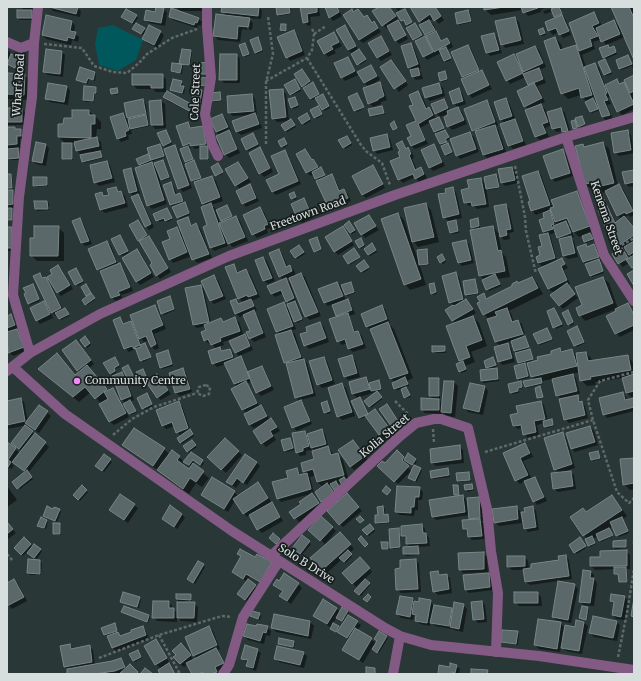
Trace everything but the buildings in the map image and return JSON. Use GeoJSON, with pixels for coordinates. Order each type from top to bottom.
{"type":"FeatureCollection","features":[{"type":"Feature","properties":{"kind":"street","name":"Wharf Road"},"geometry":{"type":"LineString","coordinates":[[30,353],[13,295],[19,197],[32,96],[34,43],[38,7]]}},
{"type":"Feature","properties":{"kind":"street","name":"Cole Street"},"geometry":{"type":"LineString","coordinates":[[207,7],[211,78],[205,114],[209,133],[218,156]]}},
{"type":"Feature","properties":{"kind":"street"},"geometry":{"type":"LineString","coordinates":[[7,42],[21,48],[34,43]]}},
{"type":"Feature","properties":{"kind":"street","name":"Freetown Road"},"geometry":{"type":"LineString","coordinates":[[10,369],[30,353],[100,314],[228,256],[394,195],[566,137],[634,117]]}},
{"type":"Feature","properties":{"kind":"street","name":"Kenema Street"},"geometry":{"type":"LineString","coordinates":[[566,137],[604,255],[634,301]]}},
{"type":"Feature","properties":{"kind":"street","name":"Solo B Drive"},"geometry":{"type":"LineString","coordinates":[[10,369],[65,414],[232,531],[400,636],[431,645],[539,656],[634,670]]}},
{"type":"Feature","properties":{"kind":"street","name":"Kolia Street"},"geometry":{"type":"LineString","coordinates":[[223,674],[232,655],[243,617],[275,559],[395,441],[416,423],[434,419],[441,419],[468,428],[487,509],[491,551],[498,592],[496,652]]}},
{"type":"Feature","properties":{"kind":"street"},"geometry":{"type":"LineString","coordinates":[[393,674],[400,636]]}},
{"type":"Feature","properties":{"kind":"path"},"geometry":{"type":"LineString","coordinates":[[266,144],[266,82],[273,54],[268,17]]}},
{"type":"Feature","properties":{"kind":"path"},"geometry":{"type":"LineString","coordinates":[[34,43],[82,48],[94,66],[113,72],[127,73],[147,54],[172,38],[207,26]]}},
{"type":"Feature","properties":{"kind":"path"},"geometry":{"type":"LineString","coordinates":[[314,34],[326,26]]}},
{"type":"Feature","properties":{"kind":"path"},"geometry":{"type":"LineString","coordinates":[[266,82],[307,58],[312,50],[314,34],[312,28]]}},
{"type":"Feature","properties":{"kind":"path"},"geometry":{"type":"LineString","coordinates":[[307,58],[361,145],[367,152],[382,163],[394,195]]}},
{"type":"Feature","properties":{"kind":"path"},"geometry":{"type":"LineString","coordinates":[[513,155],[525,217],[526,232],[536,274]]}},
{"type":"Feature","properties":{"kind":"path"},"geometry":{"type":"LineString","coordinates":[[604,255],[634,238]]}},
{"type":"Feature","properties":{"kind":"path"},"geometry":{"type":"LineString","coordinates":[[634,372],[600,381],[588,400],[593,420],[617,492],[629,503],[634,498]]}},
{"type":"Feature","properties":{"kind":"path"},"geometry":{"type":"LineString","coordinates":[[106,442],[132,419],[154,407],[197,392],[199,387],[206,385],[210,387],[209,394],[203,396],[197,392]]}},
{"type":"Feature","properties":{"kind":"path"},"geometry":{"type":"LineString","coordinates":[[395,401],[416,423]]}},
{"type":"Feature","properties":{"kind":"path"},"geometry":{"type":"LineString","coordinates":[[475,455],[593,420]]}},
{"type":"Feature","properties":{"kind":"path"},"geometry":{"type":"LineString","coordinates":[[7,554],[13,561]]}},
{"type":"Feature","properties":{"kind":"path"},"geometry":{"type":"LineString","coordinates":[[615,667],[627,613],[634,569]]}},
{"type":"Feature","properties":{"kind":"path"},"geometry":{"type":"LineString","coordinates":[[99,658],[159,634],[222,616],[243,617]]}},
{"type":"Feature","properties":{"kind":"path"},"geometry":{"type":"LineString","coordinates":[[159,634],[180,674]]}},
{"type":"Feature","properties":{"kind":"water"},"geometry":{"type":"Polygon","coordinates":[[[113,25],[143,40],[136,60],[118,71],[99,65],[95,44],[98,28],[113,25]]]}},
{"type":"Feature","properties":{"kind":"place","name":"Community Centre"},"geometry":{"type":"Point","coordinates":[77,381]}}]}
